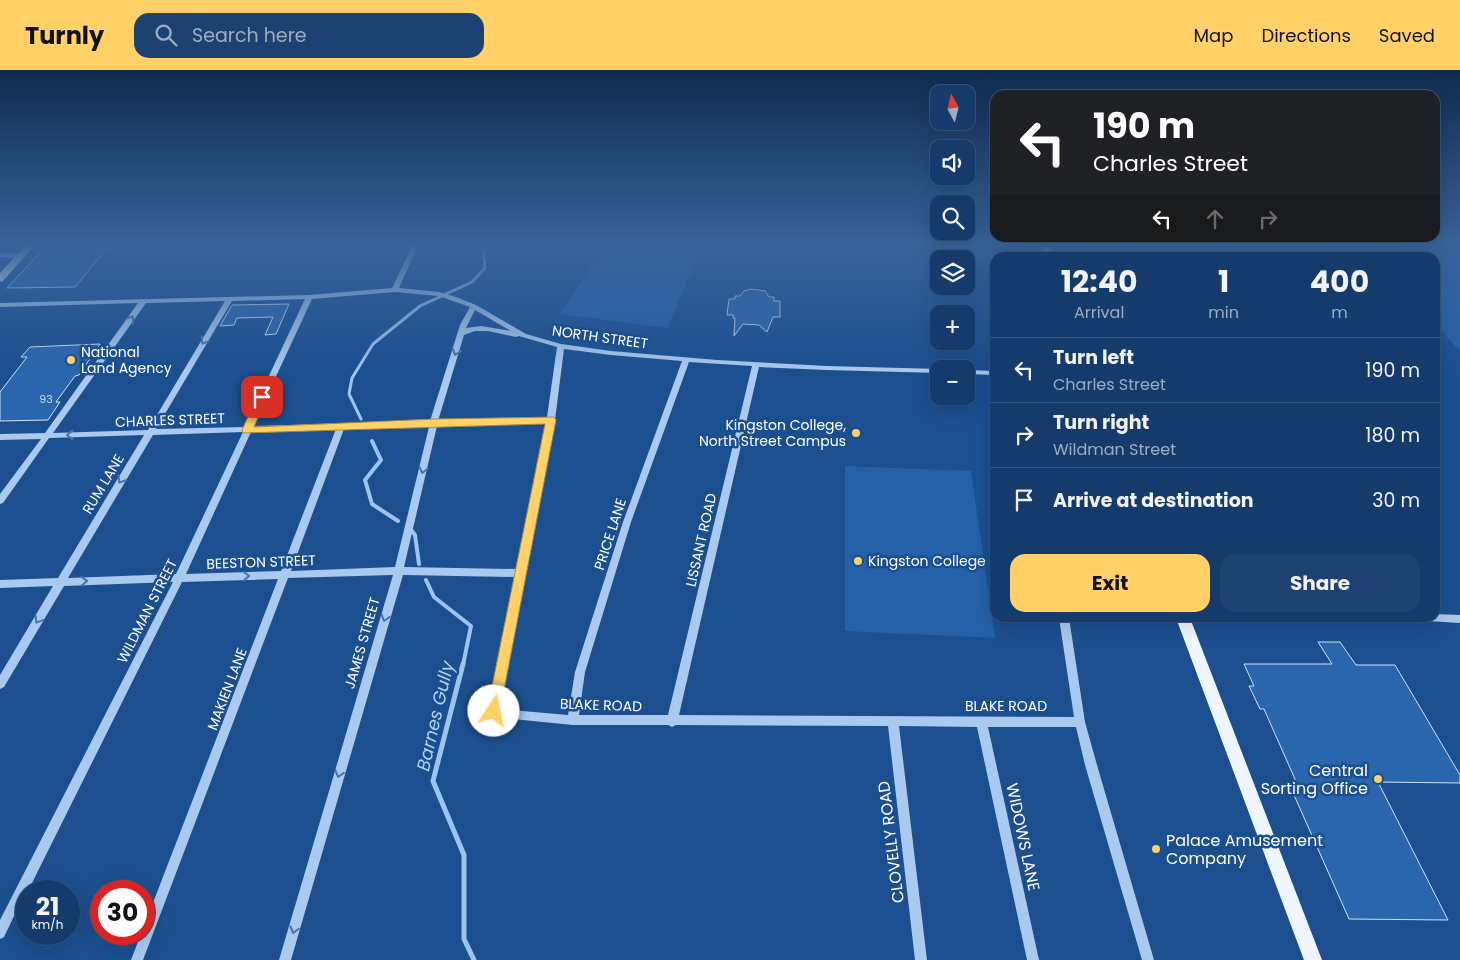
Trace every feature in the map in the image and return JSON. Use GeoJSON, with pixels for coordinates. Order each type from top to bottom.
{"type":"FeatureCollection","features":[{"type":"Feature","properties":{"kind":"main road"},"geometry":{"type":"LineString","coordinates":[[1185,622],[1313,960]]}},
{"type":"Feature","properties":{"kind":"street","name":"NORTH STREET"},"geometry":{"type":"LineString","coordinates":[[0,306],[309,296],[395,290],[438,294],[454,298],[474,306],[523,336],[560,346],[686,360],[930,371]]}},
{"type":"Feature","properties":{"kind":"street","name":"WILDMAN STREET"},"geometry":{"type":"LineString","coordinates":[[0,933],[179,579],[309,296]]}},
{"type":"Feature","properties":{"kind":"street","name":"RUM LANE"},"geometry":{"type":"LineString","coordinates":[[0,684],[230,299]]}},
{"type":"Feature","properties":{"kind":"street"},"geometry":{"type":"LineString","coordinates":[[0,501],[143,302]]}},
{"type":"Feature","properties":{"kind":"street","name":"JAMES STREET"},"geometry":{"type":"LineString","coordinates":[[285,960],[399,571],[434,422],[461,334],[474,306]]}},
{"type":"Feature","properties":{"kind":"street"},"geometry":{"type":"LineString","coordinates":[[461,334],[467,329],[480,327],[523,336]]}},
{"type":"Feature","properties":{"kind":"street","name":"BLAKE ROAD"},"geometry":{"type":"LineString","coordinates":[[560,346],[551,420],[494,711],[499,714],[573,720],[672,722],[1080,722]]}},
{"type":"Feature","properties":{"kind":"street","name":"PRICE LANE"},"geometry":{"type":"LineString","coordinates":[[573,720],[580,672],[627,522],[686,360]]}},
{"type":"Feature","properties":{"kind":"street","name":"LISSANT ROAD"},"geometry":{"type":"LineString","coordinates":[[672,722],[756,364]]}},
{"type":"Feature","properties":{"kind":"street"},"geometry":{"type":"LineString","coordinates":[[975,372],[990,373]]}},
{"type":"Feature","properties":{"kind":"street","name":"CHARLES STREET"},"geometry":{"type":"LineString","coordinates":[[0,437],[149,434],[434,422],[551,420]]}},
{"type":"Feature","properties":{"kind":"street","name":"MAKIEN LANE"},"geometry":{"type":"LineString","coordinates":[[138,960],[341,427]]}},
{"type":"Feature","properties":{"kind":"street","name":"BEESTON STREET"},"geometry":{"type":"LineString","coordinates":[[0,584],[399,571],[522,573]]}},
{"type":"Feature","properties":{"kind":"street"},"geometry":{"type":"LineString","coordinates":[[1440,618],[1460,619]]}},
{"type":"Feature","properties":{"kind":"street"},"geometry":{"type":"LineString","coordinates":[[1065,622],[1080,722],[1148,960]]}},
{"type":"Feature","properties":{"kind":"street","name":"CLOVELLY ROAD"},"geometry":{"type":"LineString","coordinates":[[893,721],[920,960]]}},
{"type":"Feature","properties":{"kind":"street","name":"WIDOWS LANE"},"geometry":{"type":"LineString","coordinates":[[981,721],[1033,960]]}},
{"type":"Feature","properties":{"kind":"shaded area"},"geometry":{"type":"Polygon","coordinates":[[[577,288],[684,288],[668,328],[560,314],[577,288]]]}},
{"type":"Feature","properties":{"kind":"shaded area"},"geometry":{"type":"Polygon","coordinates":[[[1440,288],[1460,288],[1460,351],[1440,329],[1440,288]]]}},
{"type":"Feature","properties":{"kind":"shaded area"},"geometry":{"type":"Polygon","coordinates":[[[845,466],[971,471],[990,603],[990,622],[993,622],[995,638],[845,631],[845,466]]]}},
{"type":"Feature","properties":{"kind":"building"},"geometry":{"type":"Polygon","coordinates":[[[751,289],[765,291],[769,297],[774,297],[774,301],[780,301],[780,317],[773,317],[767,332],[759,325],[743,324],[734,336],[735,318],[733,318],[733,315],[727,315],[729,299],[735,299],[735,296],[740,296],[744,291],[751,289]]]}},
{"type":"Feature","properties":{"kind":"building"},"geometry":{"type":"Polygon","coordinates":[[[289,304],[276,334],[265,335],[273,317],[237,318],[234,325],[220,326],[232,305],[289,304]]]}},
{"type":"Feature","properties":{"kind":"building"},"geometry":{"type":"Polygon","coordinates":[[[100,344],[79,375],[75,376],[56,402],[60,402],[48,420],[0,421],[0,392],[27,357],[21,357],[30,347],[100,344]]]}},
{"type":"Feature","properties":{"kind":"building","name":"Central Sorting Office"},"geometry":{"type":"Polygon","coordinates":[[[1318,642],[1340,642],[1356,665],[1395,665],[1460,775],[1460,783],[1378,782],[1448,920],[1349,919],[1294,795],[1302,795],[1264,709],[1260,709],[1249,686],[1254,686],[1244,664],[1332,664],[1318,642]]]}},
{"type":"Feature","properties":{"kind":"waterway"},"geometry":{"type":"LineString","coordinates":[[361,419],[349,394],[352,378],[373,344],[420,306],[460,288]]}},
{"type":"Feature","properties":{"kind":"waterway"},"geometry":{"type":"LineString","coordinates":[[372,441],[381,460],[365,480],[372,504],[398,521]]}},
{"type":"Feature","properties":{"kind":"waterway","name":"Barnes Gully"},"geometry":{"type":"LineString","coordinates":[[412,531],[415,535],[419,564]]}},
{"type":"Feature","properties":{"kind":"waterway","name":"Barnes Gully"},"geometry":{"type":"LineString","coordinates":[[426,580],[434,597],[471,626],[463,665]]}},
{"type":"Feature","properties":{"kind":"waterway","name":"Barnes Gully"},"geometry":{"type":"LineString","coordinates":[[463,664],[433,781],[464,855],[464,939],[474,960]]}},
{"type":"Feature","properties":{"kind":"place","name":"National Land Agency"},"geometry":{"type":"Point","coordinates":[71,360]}},
{"type":"Feature","properties":{"kind":"place","name":"Kingston College, North Street Campus"},"geometry":{"type":"Point","coordinates":[856,433]}},
{"type":"Feature","properties":{"kind":"place","name":"Kingston College"},"geometry":{"type":"Point","coordinates":[858,561]}},
{"type":"Feature","properties":{"kind":"place","name":"Central Sorting Office"},"geometry":{"type":"Point","coordinates":[1378,779]}},
{"type":"Feature","properties":{"kind":"place","name":"Palace Amusement Company"},"geometry":{"type":"Point","coordinates":[1156,849]}},
{"type":"Feature","properties":{"kind":"route"},"geometry":{"type":"LineString","coordinates":[[262,397],[247,430],[434,422],[551,420],[494,711]]}}]}
